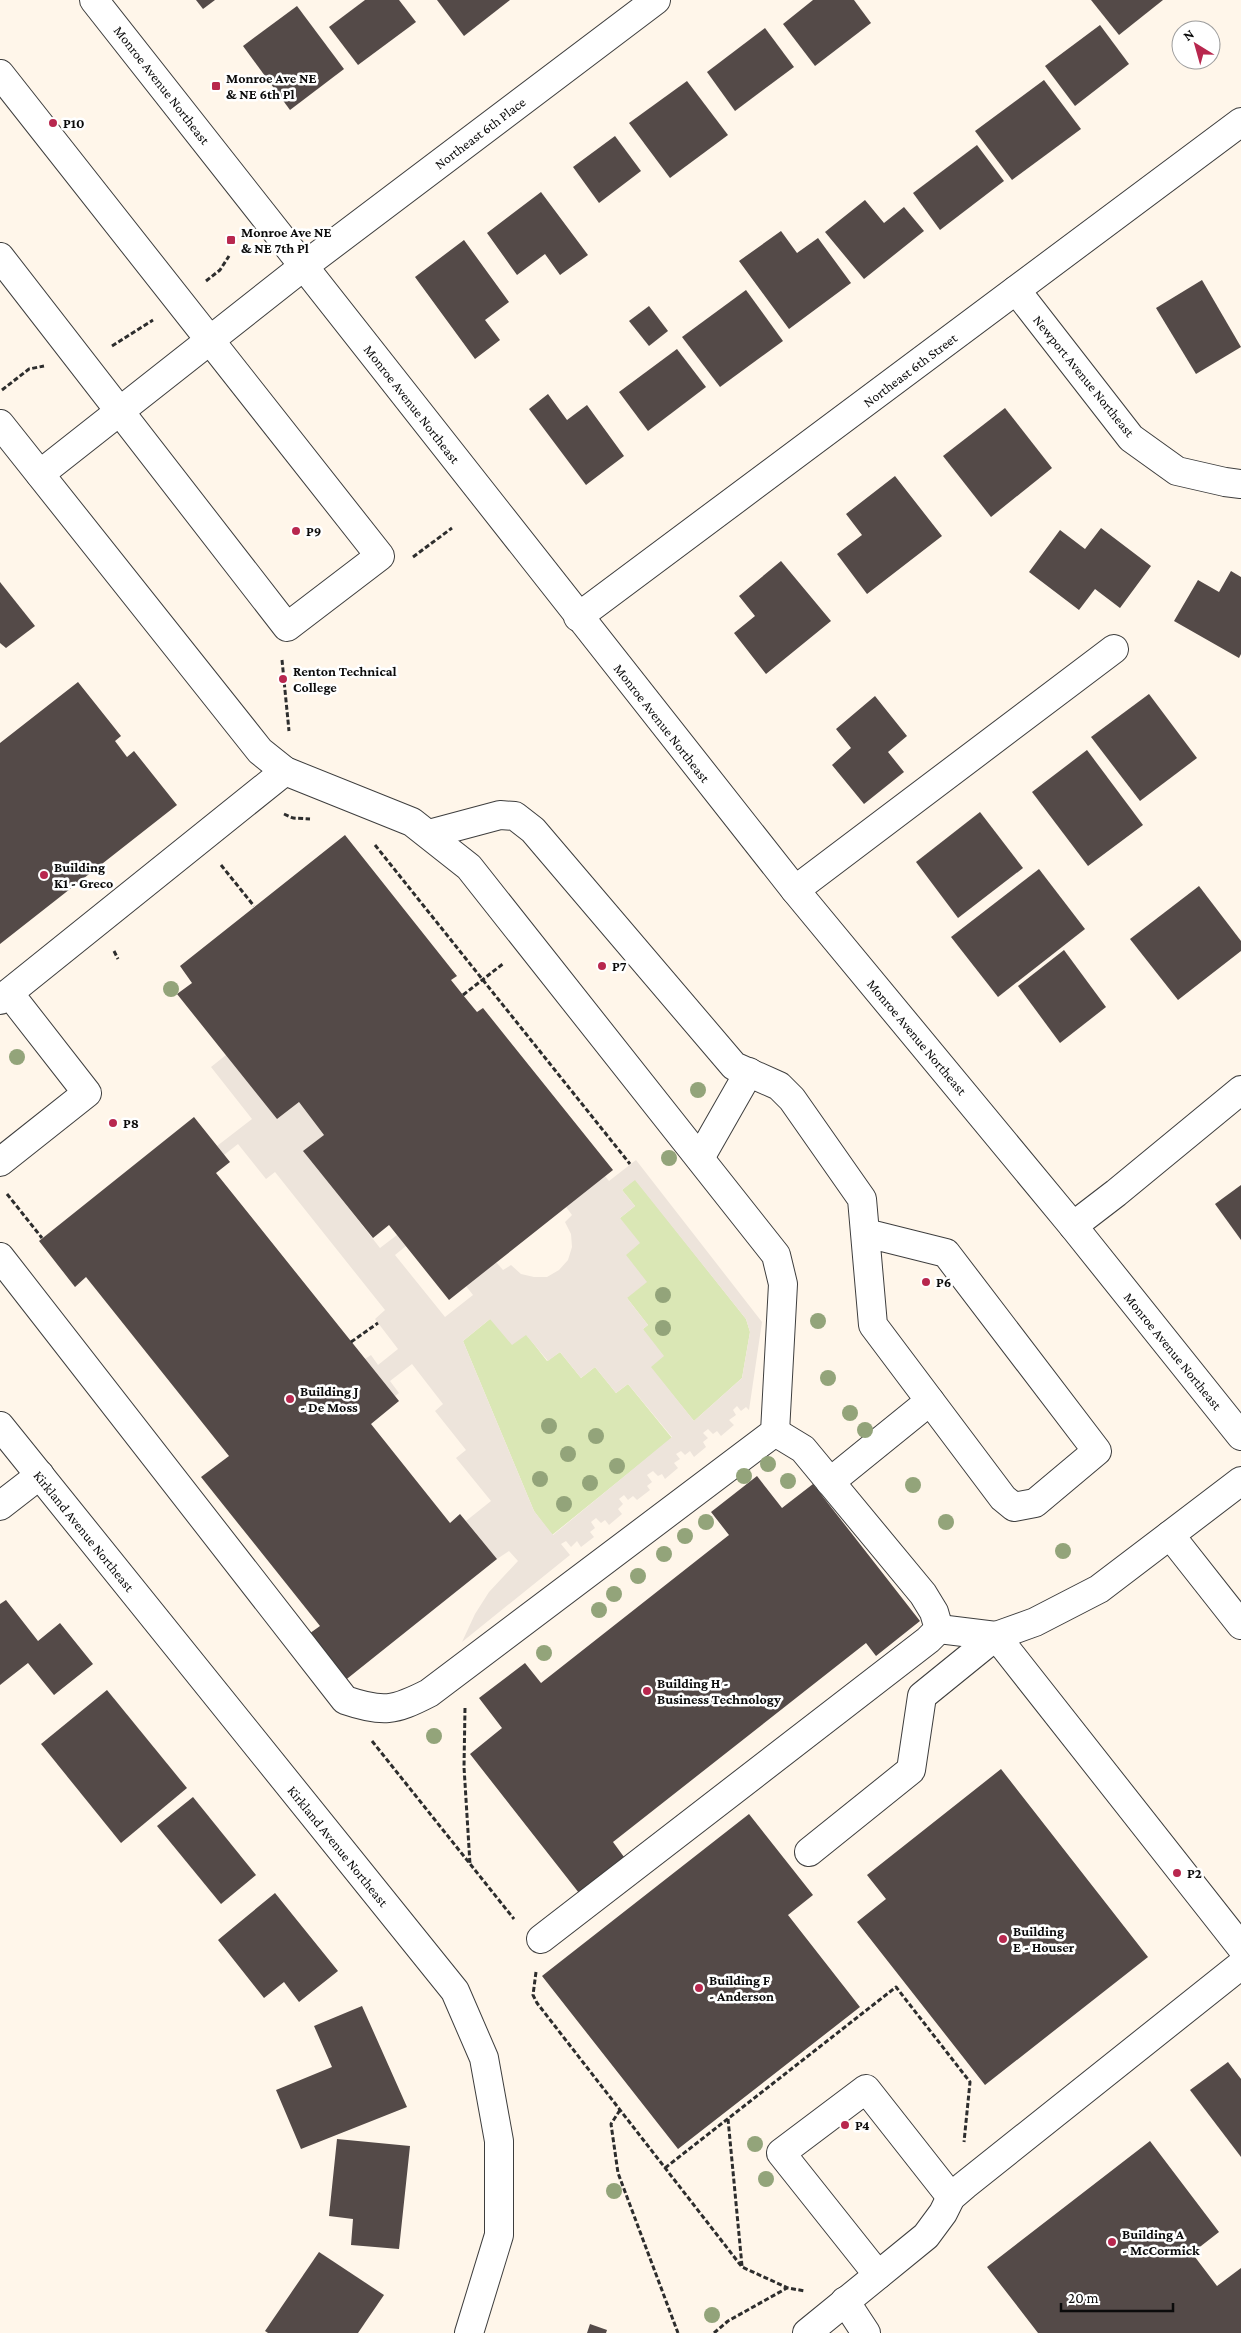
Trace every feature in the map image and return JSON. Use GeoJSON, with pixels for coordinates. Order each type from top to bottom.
{"type":"FeatureCollection","features":[{"type":"Feature","properties":{"kind":"street","name":"Monroe Avenue Northeast"},"geometry":{"type":"LineString","coordinates":[[94,0],[578,617],[795,890],[1073,1226],[1241,1436]]}},
{"type":"Feature","properties":{"kind":"street","name":"Northeast 6th Place"},"geometry":{"type":"LineString","coordinates":[[40,474],[304,266],[656,0]]}},
{"type":"Feature","properties":{"kind":"street"},"geometry":{"type":"LineString","coordinates":[[0,74],[380,556],[287,627],[0,257]]}},
{"type":"Feature","properties":{"kind":"street","name":"Northeast 6th Street"},"geometry":{"type":"LineString","coordinates":[[578,617],[1241,122]]}},
{"type":"Feature","properties":{"kind":"street","name":"Newport Avenue Northeast"},"geometry":{"type":"LineString","coordinates":[[1016,290],[1131,438],[1178,471],[1241,484]]}},
{"type":"Feature","properties":{"kind":"street"},"geometry":{"type":"LineString","coordinates":[[0,424],[274,763],[412,822],[469,867],[776,1255],[783,1284],[775,1432],[429,1693],[410,1703],[387,1710],[364,1707],[345,1700],[0,1257]]}},
{"type":"Feature","properties":{"kind":"street"},"geometry":{"type":"LineString","coordinates":[[795,890],[1114,649]]}},
{"type":"Feature","properties":{"kind":"street"},"geometry":{"type":"LineString","coordinates":[[0,1162],[87,1093],[4,996],[274,763]]}},
{"type":"Feature","properties":{"kind":"street"},"geometry":{"type":"LineString","coordinates":[[428,834],[500,815],[515,816],[532,830],[734,1066],[779,1086],[792,1099],[862,1199],[872,1325],[1003,1498],[1014,1507],[1035,1503],[1097,1451],[946,1253],[866,1233]]}},
{"type":"Feature","properties":{"kind":"street"},"geometry":{"type":"LineString","coordinates":[[700,1158],[749,1072]]}},
{"type":"Feature","properties":{"kind":"street"},"geometry":{"type":"LineString","coordinates":[[1073,1226],[1241,1090]]}},
{"type":"Feature","properties":{"kind":"street"},"geometry":{"type":"LineString","coordinates":[[830,1482],[930,1401]]}},
{"type":"Feature","properties":{"kind":"street","name":"Kirkland Avenue Northeast"},"geometry":{"type":"LineString","coordinates":[[0,1426],[455,1991],[484,2058],[499,2141],[499,2235],[469,2333]]}},
{"type":"Feature","properties":{"kind":"street"},"geometry":{"type":"LineString","coordinates":[[775,1432],[802,1448],[923,1594],[934,1612],[938,1629]]}},
{"type":"Feature","properties":{"kind":"street"},"geometry":{"type":"LineString","coordinates":[[0,1506],[40,1475]]}},
{"type":"Feature","properties":{"kind":"street"},"geometry":{"type":"LineString","coordinates":[[809,1852],[911,1770],[922,1696],[996,1636],[1035,1622],[1099,1589],[1241,1481]]}},
{"type":"Feature","properties":{"kind":"street"},"geometry":{"type":"LineString","coordinates":[[1170,1535],[1241,1625]]}},
{"type":"Feature","properties":{"kind":"street"},"geometry":{"type":"LineString","coordinates":[[938,1629],[996,1636],[1241,1947]]}},
{"type":"Feature","properties":{"kind":"street"},"geometry":{"type":"LineString","coordinates":[[541,1939],[928,1640],[938,1629]]}},
{"type":"Feature","properties":{"kind":"street"},"geometry":{"type":"LineString","coordinates":[[807,2333],[926,2236],[943,2213],[951,2196],[1241,1965]]}},
{"type":"Feature","properties":{"kind":"street"},"geometry":{"type":"LineString","coordinates":[[878,2275],[781,2153],[866,2089],[951,2196]]}},
{"type":"Feature","properties":{"kind":"street"},"geometry":{"type":"LineString","coordinates":[[845,2301],[866,2333]]}},
{"type":"Feature","properties":{"kind":"path"},"geometry":{"type":"LineString","coordinates":[[0,392],[29,369],[79,359],[104,351],[180,303],[220,270],[229,256]]}},
{"type":"Feature","properties":{"kind":"path"},"geometry":{"type":"LineString","coordinates":[[434,541],[452,528]]}},
{"type":"Feature","properties":{"kind":"path"},"geometry":{"type":"LineString","coordinates":[[274,763],[290,735],[282,658],[287,627]]}},
{"type":"Feature","properties":{"kind":"path"},"geometry":{"type":"LineString","coordinates":[[278,812],[293,818],[312,819]]}},
{"type":"Feature","properties":{"kind":"path"},"geometry":{"type":"LineString","coordinates":[[369,838],[630,1164]]}},
{"type":"Feature","properties":{"kind":"path"},"geometry":{"type":"LineString","coordinates":[[218,860],[254,906]]}},
{"type":"Feature","properties":{"kind":"path"},"geometry":{"type":"LineString","coordinates":[[110,943],[118,959]]}},
{"type":"Feature","properties":{"kind":"path"},"geometry":{"type":"LineString","coordinates":[[463,995],[529,943]]}},
{"type":"Feature","properties":{"kind":"path"},"geometry":{"type":"LineString","coordinates":[[6,1193],[42,1238]]}},
{"type":"Feature","properties":{"kind":"path"},"geometry":{"type":"LineString","coordinates":[[352,1342],[378,1323]]}},
{"type":"Feature","properties":{"kind":"path"},"geometry":{"type":"LineString","coordinates":[[469,1663],[463,1725],[470,1865]]}},
{"type":"Feature","properties":{"kind":"path"},"geometry":{"type":"LineString","coordinates":[[364,1707],[364,1725],[372,1741],[516,1922],[541,1939],[533,1995],[742,2267],[788,2288],[845,2301]]}},
{"type":"Feature","properties":{"kind":"path"},"geometry":{"type":"LineString","coordinates":[[620,2110],[611,2124],[618,2173],[678,2333]]}},
{"type":"Feature","properties":{"kind":"path"},"geometry":{"type":"LineString","coordinates":[[728,2119],[742,2267]]}},
{"type":"Feature","properties":{"kind":"path"},"geometry":{"type":"LineString","coordinates":[[714,2333],[728,2321],[788,2288]]}},
{"type":"Feature","properties":{"kind":"green space"},"geometry":{"type":"Polygon","coordinates":[[[635,1179],[746,1319],[750,1332],[742,1378],[694,1421],[650,1367],[643,1329],[648,1325],[627,1298],[626,1254],[620,1218],[635,1206],[622,1190],[635,1179]]]}},
{"type":"Feature","properties":{"kind":"green space"},"geometry":{"type":"Polygon","coordinates":[[[490,1319],[526,1334],[547,1361],[560,1352],[581,1378],[595,1367],[616,1393],[628,1384],[672,1438],[552,1535],[534,1511],[463,1341],[490,1319]]]}},
{"type":"Feature","properties":{"kind":"shaded area"},"geometry":{"type":"Polygon","coordinates":[[[226,1055],[277,1119],[299,1102],[324,1135],[304,1151],[380,1248],[397,1235],[406,1246],[395,1255],[445,1317],[473,1295],[466,1286],[496,1262],[503,1270],[511,1265],[521,1274],[534,1277],[547,1277],[559,1270],[568,1260],[572,1247],[571,1234],[565,1222],[572,1215],[566,1207],[605,1176],[609,1181],[636,1160],[762,1322],[749,1410],[746,1407],[741,1411],[737,1406],[733,1410],[736,1415],[729,1420],[734,1425],[721,1436],[717,1431],[713,1434],[708,1429],[703,1433],[708,1438],[703,1442],[706,1447],[694,1457],[690,1451],[685,1455],[681,1451],[676,1454],[680,1459],[674,1463],[678,1468],[665,1479],[662,1474],[658,1476],[653,1471],[647,1475],[652,1482],[647,1486],[650,1490],[637,1500],[633,1496],[628,1500],[624,1495],[619,1499],[623,1504],[618,1509],[622,1514],[609,1525],[605,1520],[601,1523],[596,1518],[591,1522],[595,1528],[590,1532],[594,1537],[581,1547],[577,1541],[571,1547],[566,1541],[561,1544],[570,1555],[462,1642],[475,1614],[489,1592],[518,1561],[509,1551],[497,1559],[466,1521],[491,1501],[456,1458],[466,1450],[435,1411],[443,1404],[412,1364],[390,1381],[399,1393],[395,1396],[365,1359],[371,1355],[378,1365],[398,1349],[375,1319],[385,1310],[275,1172],[266,1179],[238,1144],[224,1155],[217,1146],[252,1119],[211,1067],[226,1055]],[[635,1180],[622,1190],[635,1206],[620,1218],[640,1243],[626,1255],[647,1282],[627,1298],[648,1325],[643,1329],[664,1356],[651,1367],[694,1421],[742,1378],[750,1332],[746,1319],[635,1180]],[[490,1319],[463,1341],[534,1511],[553,1535],[672,1437],[628,1384],[616,1393],[595,1367],[581,1378],[560,1352],[548,1361],[526,1335],[512,1345],[490,1319]]]}},
{"type":"Feature","properties":{"kind":"building"},"geometry":{"type":"Polygon","coordinates":[[[196,0],[215,0],[203,9],[196,0]]]}},
{"type":"Feature","properties":{"kind":"building"},"geometry":{"type":"Polygon","coordinates":[[[365,0],[399,0],[416,22],[358,65],[329,27],[365,0]]]}},
{"type":"Feature","properties":{"kind":"building"},"geometry":{"type":"Polygon","coordinates":[[[437,0],[510,0],[464,36],[437,0]]]}},
{"type":"Feature","properties":{"kind":"building"},"geometry":{"type":"Polygon","coordinates":[[[813,0],[854,0],[871,23],[815,66],[783,24],[813,0]]]}},
{"type":"Feature","properties":{"kind":"building"},"geometry":{"type":"Polygon","coordinates":[[[1091,0],[1163,0],[1119,35],[1091,0]]]}},
{"type":"Feature","properties":{"kind":"building"},"geometry":{"type":"Polygon","coordinates":[[[297,6],[344,69],[290,110],[243,46],[297,6]]]}},
{"type":"Feature","properties":{"kind":"building"},"geometry":{"type":"Polygon","coordinates":[[[1100,25],[1129,64],[1075,106],[1045,66],[1100,25]]]}},
{"type":"Feature","properties":{"kind":"building"},"geometry":{"type":"Polygon","coordinates":[[[765,28],[794,67],[735,111],[707,72],[765,28]]]}},
{"type":"Feature","properties":{"kind":"building"},"geometry":{"type":"Polygon","coordinates":[[[1044,80],[1081,129],[1012,180],[975,131],[1044,80]]]}},
{"type":"Feature","properties":{"kind":"building"},"geometry":{"type":"Polygon","coordinates":[[[687,81],[728,135],[670,178],[629,123],[687,81]]]}},
{"type":"Feature","properties":{"kind":"building"},"geometry":{"type":"Polygon","coordinates":[[[615,136],[641,171],[599,203],[573,167],[615,136]]]}},
{"type":"Feature","properties":{"kind":"building"},"geometry":{"type":"Polygon","coordinates":[[[977,145],[1004,181],[940,230],[913,193],[977,145]]]}},
{"type":"Feature","properties":{"kind":"building"},"geometry":{"type":"Polygon","coordinates":[[[541,192],[588,255],[560,275],[545,254],[517,275],[487,233],[541,192]]]}},
{"type":"Feature","properties":{"kind":"building"},"geometry":{"type":"Polygon","coordinates":[[[865,200],[884,223],[904,207],[924,231],[864,279],[825,232],[865,200]]]}},
{"type":"Feature","properties":{"kind":"building"},"geometry":{"type":"Polygon","coordinates":[[[781,231],[797,253],[818,238],[851,283],[789,329],[739,261],[781,231]]]}},
{"type":"Feature","properties":{"kind":"building"},"geometry":{"type":"Polygon","coordinates":[[[464,240],[509,302],[485,320],[500,340],[475,359],[415,277],[464,240]]]}},
{"type":"Feature","properties":{"kind":"building"},"geometry":{"type":"Polygon","coordinates":[[[1202,280],[1241,347],[1196,374],[1156,308],[1202,280]]]}},
{"type":"Feature","properties":{"kind":"building"},"geometry":{"type":"Polygon","coordinates":[[[746,290],[783,341],[720,387],[682,337],[746,290]]]}},
{"type":"Feature","properties":{"kind":"building"},"geometry":{"type":"Polygon","coordinates":[[[649,306],[668,331],[649,346],[629,321],[649,306]]]}},
{"type":"Feature","properties":{"kind":"building"},"geometry":{"type":"Polygon","coordinates":[[[677,349],[706,387],[648,431],[619,392],[677,349]]]}},
{"type":"Feature","properties":{"kind":"building"},"geometry":{"type":"Polygon","coordinates":[[[548,394],[567,420],[587,405],[624,456],[586,485],[529,409],[548,394]]]}},
{"type":"Feature","properties":{"kind":"building"},"geometry":{"type":"Polygon","coordinates":[[[1005,408],[1052,468],[991,517],[943,456],[1005,408]]]}},
{"type":"Feature","properties":{"kind":"building"},"geometry":{"type":"Polygon","coordinates":[[[895,476],[942,536],[867,594],[837,554],[862,535],[846,514],[895,476]]]}},
{"type":"Feature","properties":{"kind":"building"},"geometry":{"type":"Polygon","coordinates":[[[1101,528],[1151,566],[1120,608],[1095,589],[1079,610],[1029,572],[1060,530],[1085,549],[1101,528]]]}},
{"type":"Feature","properties":{"kind":"building"},"geometry":{"type":"Polygon","coordinates":[[[781,561],[831,621],[766,674],[734,633],[755,616],[739,596],[781,561]]]}},
{"type":"Feature","properties":{"kind":"building"},"geometry":{"type":"Polygon","coordinates":[[[1231,571],[1241,577],[1241,654],[1239,658],[1174,621],[1198,580],[1219,592],[1231,571]]]}},
{"type":"Feature","properties":{"kind":"building"},"geometry":{"type":"Polygon","coordinates":[[[0,582],[35,626],[6,648],[0,643],[0,582]]]}},
{"type":"Feature","properties":{"kind":"building","name":"Building K1 - Greco"},"geometry":{"type":"Polygon","coordinates":[[[78,682],[121,736],[115,741],[127,757],[134,751],[177,805],[0,944],[0,743],[78,682]]]}},
{"type":"Feature","properties":{"kind":"building"},"geometry":{"type":"Polygon","coordinates":[[[1149,694],[1197,758],[1140,801],[1091,737],[1149,694]]]}},
{"type":"Feature","properties":{"kind":"building"},"geometry":{"type":"Polygon","coordinates":[[[875,696],[907,736],[888,752],[904,772],[864,804],[832,765],[851,748],[836,729],[875,696]]]}},
{"type":"Feature","properties":{"kind":"building"},"geometry":{"type":"Polygon","coordinates":[[[1087,750],[1143,825],[1088,866],[1032,792],[1087,750]]]}},
{"type":"Feature","properties":{"kind":"building"},"geometry":{"type":"Polygon","coordinates":[[[980,812],[1023,868],[958,918],[916,862],[980,812]]]}},
{"type":"Feature","properties":{"kind":"building"},"geometry":{"type":"Polygon","coordinates":[[[345,835],[457,976],[451,980],[463,995],[477,1012],[483,1008],[613,1170],[449,1300],[389,1225],[373,1238],[303,1151],[324,1135],[299,1102],[277,1119],[177,994],[192,983],[180,966],[345,835]]]}},
{"type":"Feature","properties":{"kind":"building"},"geometry":{"type":"Polygon","coordinates":[[[1039,869],[1085,929],[998,997],[951,937],[1039,869]]]}},
{"type":"Feature","properties":{"kind":"building"},"geometry":{"type":"Polygon","coordinates":[[[1199,886],[1241,941],[1241,951],[1178,1000],[1130,939],[1199,886]]]}},
{"type":"Feature","properties":{"kind":"building"},"geometry":{"type":"Polygon","coordinates":[[[1064,950],[1106,1007],[1060,1043],[1018,986],[1064,950]]]}},
{"type":"Feature","properties":{"kind":"building","name":"Building J - De Moss"},"geometry":{"type":"Polygon","coordinates":[[[194,1117],[230,1162],[216,1173],[399,1401],[371,1424],[450,1523],[460,1514],[497,1559],[343,1682],[306,1636],[320,1626],[201,1477],[229,1456],[86,1277],[75,1287],[39,1241],[194,1117]]]}},
{"type":"Feature","properties":{"kind":"building"},"geometry":{"type":"Polygon","coordinates":[[[1241,1185],[1241,1240],[1215,1204],[1241,1185]]]}},
{"type":"Feature","properties":{"kind":"building","name":"Building H - Business Technology"},"geometry":{"type":"Polygon","coordinates":[[[757,1476],[782,1508],[813,1484],[920,1621],[876,1656],[866,1643],[613,1842],[624,1857],[579,1893],[470,1754],[502,1728],[479,1698],[525,1663],[541,1683],[729,1535],[711,1512],[757,1476]]]}},
{"type":"Feature","properties":{"kind":"building"},"geometry":{"type":"Polygon","coordinates":[[[6,1600],[38,1641],[60,1623],[93,1664],[54,1695],[28,1663],[0,1685],[0,1604],[6,1600]]]}},
{"type":"Feature","properties":{"kind":"building"},"geometry":{"type":"Polygon","coordinates":[[[107,1690],[187,1788],[121,1843],[41,1744],[107,1690]]]}},
{"type":"Feature","properties":{"kind":"building","name":"Building E - Houser"},"geometry":{"type":"Polygon","coordinates":[[[1001,1769],[1148,1957],[985,2085],[857,1922],[886,1899],[867,1875],[1001,1769]]]}},
{"type":"Feature","properties":{"kind":"building"},"geometry":{"type":"Polygon","coordinates":[[[193,1797],[256,1875],[221,1904],[157,1826],[193,1797]]]}},
{"type":"Feature","properties":{"kind":"building","name":"Building F - Anderson"},"geometry":{"type":"Polygon","coordinates":[[[749,1814],[813,1895],[788,1915],[860,2007],[678,2149],[542,1976],[749,1814]]]}},
{"type":"Feature","properties":{"kind":"building"},"geometry":{"type":"Polygon","coordinates":[[[275,1893],[338,1971],[299,2002],[284,1982],[264,1998],[218,1940],[275,1893]]]}},
{"type":"Feature","properties":{"kind":"building"},"geometry":{"type":"Polygon","coordinates":[[[362,2006],[407,2107],[301,2149],[276,2090],[332,2067],[314,2026],[362,2006]]]}},
{"type":"Feature","properties":{"kind":"building"},"geometry":{"type":"Polygon","coordinates":[[[1228,2062],[1241,2079],[1241,2157],[1190,2090],[1228,2062]]]}},
{"type":"Feature","properties":{"kind":"building"},"geometry":{"type":"Polygon","coordinates":[[[337,2139],[410,2146],[399,2249],[351,2245],[353,2219],[329,2216],[337,2139]]]}},
{"type":"Feature","properties":{"kind":"building","name":"Building A - McCormick"},"geometry":{"type":"Polygon","coordinates":[[[1150,2141],[1219,2232],[1192,2253],[1217,2286],[1241,2268],[1241,2333],[1038,2333],[987,2267],[1150,2141]]]}},
{"type":"Feature","properties":{"kind":"building"},"geometry":{"type":"Polygon","coordinates":[[[319,2252],[384,2295],[358,2333],[268,2333],[265,2331],[319,2252]]]}},
{"type":"Feature","properties":{"kind":"building"},"geometry":{"type":"Polygon","coordinates":[[[590,2324],[607,2330],[606,2333],[587,2333],[590,2324]]]}},
{"type":"Feature","properties":{"kind":"place","name":"Monroe Ave NE & NE 6th Pl"},"geometry":{"type":"Point","coordinates":[216,86]}},
{"type":"Feature","properties":{"kind":"place","name":"P10"},"geometry":{"type":"Point","coordinates":[53,123]}},
{"type":"Feature","properties":{"kind":"place","name":"Monroe Ave NE & NE 7th Pl"},"geometry":{"type":"Point","coordinates":[231,240]}},
{"type":"Feature","properties":{"kind":"place","name":"P9"},"geometry":{"type":"Point","coordinates":[296,531]}},
{"type":"Feature","properties":{"kind":"place","name":"Renton Technical College"},"geometry":{"type":"Point","coordinates":[283,679]}},
{"type":"Feature","properties":{"kind":"place","name":"Building K1 - Greco"},"geometry":{"type":"Point","coordinates":[44,875]}},
{"type":"Feature","properties":{"kind":"place","name":"P7"},"geometry":{"type":"Point","coordinates":[602,966]}},
{"type":"Feature","properties":{"kind":"place","name":"P8"},"geometry":{"type":"Point","coordinates":[113,1123]}},
{"type":"Feature","properties":{"kind":"place","name":"P6"},"geometry":{"type":"Point","coordinates":[926,1282]}},
{"type":"Feature","properties":{"kind":"place","name":"Building J - De Moss"},"geometry":{"type":"Point","coordinates":[290,1399]}},
{"type":"Feature","properties":{"kind":"place","name":"Building H - Business Technology"},"geometry":{"type":"Point","coordinates":[647,1691]}},
{"type":"Feature","properties":{"kind":"place","name":"P2"},"geometry":{"type":"Point","coordinates":[1177,1873]}},
{"type":"Feature","properties":{"kind":"place","name":"Building E - Houser"},"geometry":{"type":"Point","coordinates":[1003,1939]}},
{"type":"Feature","properties":{"kind":"place","name":"Building F - Anderson"},"geometry":{"type":"Point","coordinates":[699,1988]}},
{"type":"Feature","properties":{"kind":"place","name":"P4"},"geometry":{"type":"Point","coordinates":[845,2125]}},
{"type":"Feature","properties":{"kind":"place","name":"Building A - McCormick"},"geometry":{"type":"Point","coordinates":[1112,2242]}}]}
